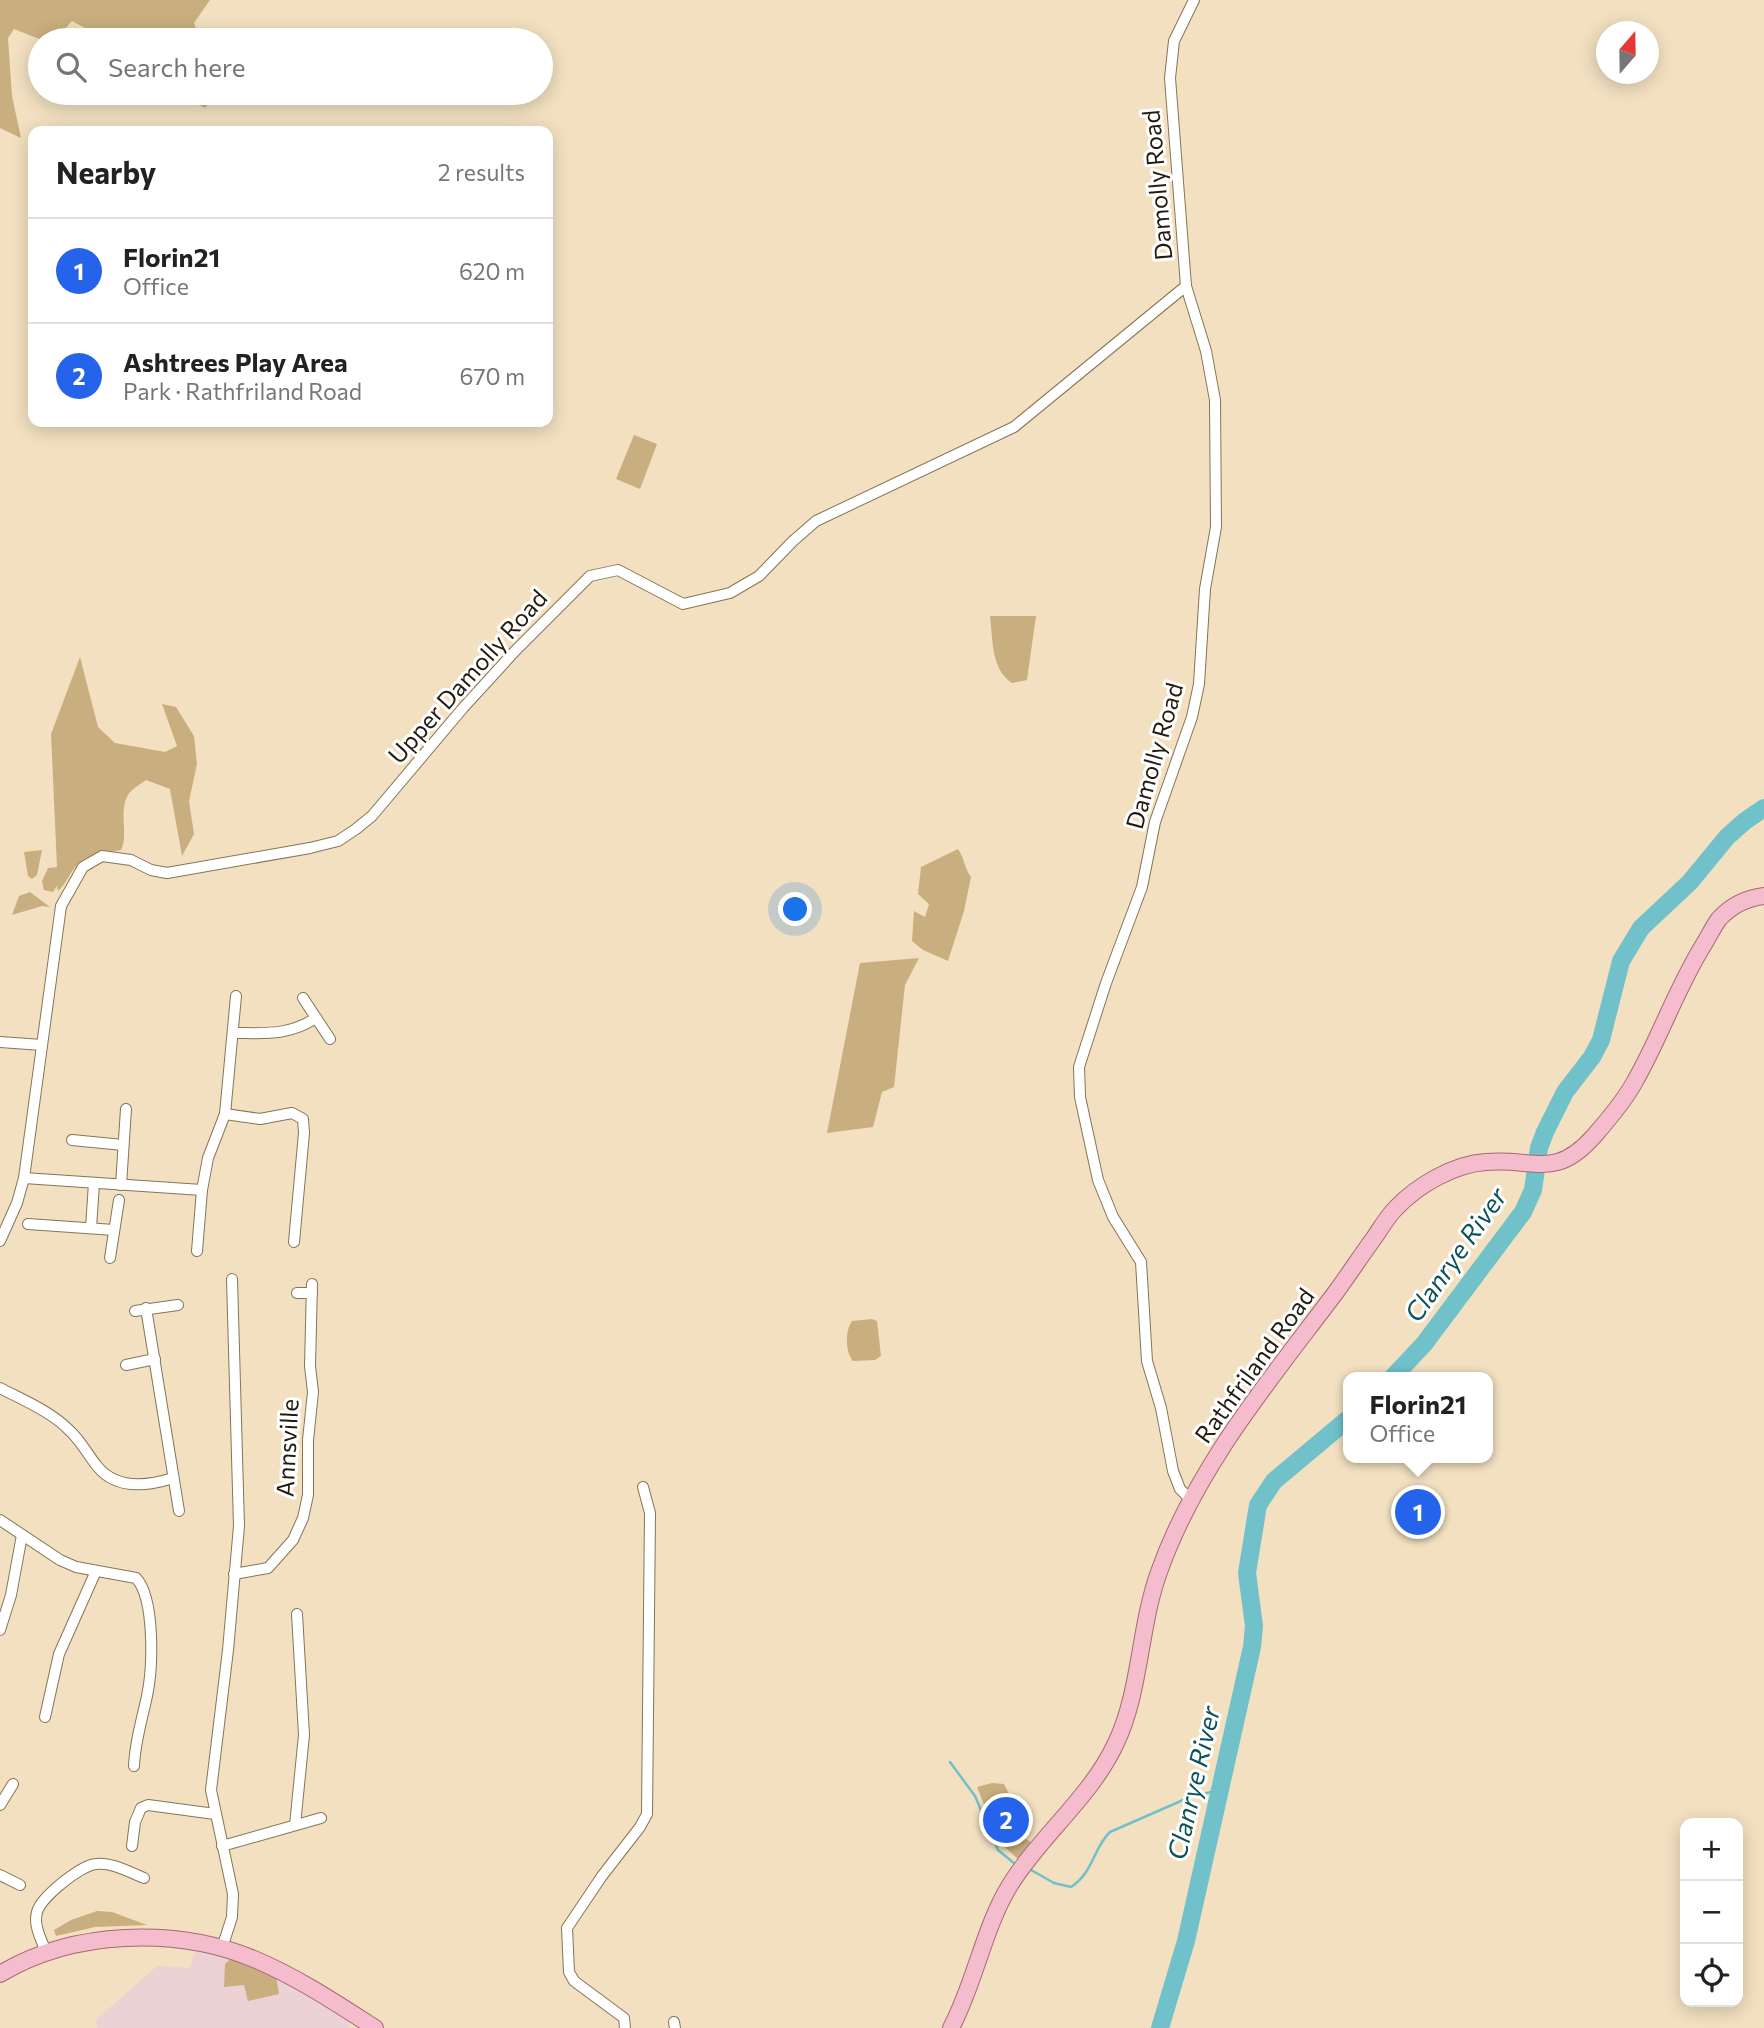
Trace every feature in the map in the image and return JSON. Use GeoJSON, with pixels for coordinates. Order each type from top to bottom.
{"type":"FeatureCollection","features":[{"type":"Feature","properties":{"kind":"main road","name":"Rathfriland Road"},"geometry":{"type":"LineString","coordinates":[[951,2028],[1001,1902],[1011,1884],[1098,1775],[1115,1745],[1124,1725],[1147,1611],[1169,1546],[1191,1500],[1258,1393],[1395,1209],[1438,1177],[1459,1168],[1482,1162],[1557,1164],[1571,1157],[1594,1136],[1633,1086],[1682,982],[1719,920],[1734,906],[1764,896]]}},
{"type":"Feature","properties":{"kind":"main road"},"geometry":{"type":"LineString","coordinates":[[0,1974],[47,1954],[97,1940],[159,1937],[222,1948],[252,1958],[297,1980],[375,2028]]}},
{"type":"Feature","properties":{"kind":"street","name":"Damolly Road"},"geometry":{"type":"LineString","coordinates":[[1191,1500],[1180,1489],[1173,1471],[1147,1361],[1141,1262],[1113,1217],[1098,1180],[1081,1107],[1079,1067],[1142,887],[1155,822],[1192,717],[1199,684],[1205,589],[1216,527],[1215,400],[1206,351],[1186,286],[1170,78],[1174,41],[1194,0]]}},
{"type":"Feature","properties":{"kind":"street","name":"Upper Damolly Road"},"geometry":{"type":"LineString","coordinates":[[0,1241],[17,1203],[24,1178],[61,906],[83,867],[102,856],[131,860],[151,870],[167,873],[338,841],[372,816],[481,689],[590,576],[618,570],[684,604],[730,593],[759,576],[816,521],[1014,427],[1186,286]]}},
{"type":"Feature","properties":{"kind":"street"},"geometry":{"type":"LineString","coordinates":[[197,1251],[208,1158],[225,1114],[236,996]]}},
{"type":"Feature","properties":{"kind":"street"},"geometry":{"type":"LineString","coordinates":[[303,998],[330,1039]]}},
{"type":"Feature","properties":{"kind":"street"},"geometry":{"type":"LineString","coordinates":[[234,1033],[284,1032],[300,1028],[316,1018]]}},
{"type":"Feature","properties":{"kind":"street"},"geometry":{"type":"LineString","coordinates":[[0,1042],[42,1045]]}},
{"type":"Feature","properties":{"kind":"street"},"geometry":{"type":"LineString","coordinates":[[121,1185],[126,1109]]}},
{"type":"Feature","properties":{"kind":"street"},"geometry":{"type":"LineString","coordinates":[[225,1114],[260,1119],[292,1113],[303,1119],[294,1242]]}},
{"type":"Feature","properties":{"kind":"street"},"geometry":{"type":"LineString","coordinates":[[72,1140],[123,1145]]}},
{"type":"Feature","properties":{"kind":"street"},"geometry":{"type":"LineString","coordinates":[[24,1178],[202,1191]]}},
{"type":"Feature","properties":{"kind":"street"},"geometry":{"type":"LineString","coordinates":[[91,1228],[94,1184]]}},
{"type":"Feature","properties":{"kind":"street"},"geometry":{"type":"LineString","coordinates":[[110,1258],[119,1200]]}},
{"type":"Feature","properties":{"kind":"street"},"geometry":{"type":"LineString","coordinates":[[28,1224],[114,1230]]}},
{"type":"Feature","properties":{"kind":"street","name":"Annsville"},"geometry":{"type":"LineString","coordinates":[[222,1948],[232,1917],[233,1894],[215,1814],[211,1781],[226,1664],[239,1526],[232,1279]]}},
{"type":"Feature","properties":{"kind":"street","name":"Annsville"},"geometry":{"type":"LineString","coordinates":[[234,1574],[268,1567],[293,1540],[303,1518],[308,1495],[308,1440],[313,1392],[310,1366],[312,1288],[297,1293]]}},
{"type":"Feature","properties":{"kind":"street"},"geometry":{"type":"LineString","coordinates":[[135,1311],[178,1305]]}},
{"type":"Feature","properties":{"kind":"street"},"geometry":{"type":"LineString","coordinates":[[146,1308],[179,1511]]}},
{"type":"Feature","properties":{"kind":"street"},"geometry":{"type":"LineString","coordinates":[[126,1365],[155,1359]]}},
{"type":"Feature","properties":{"kind":"street"},"geometry":{"type":"LineString","coordinates":[[0,1388],[69,1429],[99,1469],[116,1480],[135,1485],[153,1484],[173,1478]]}},
{"type":"Feature","properties":{"kind":"street"},"geometry":{"type":"LineString","coordinates":[[625,2028],[624,2018],[574,1980],[569,1972],[568,1928],[602,1876],[640,1827],[646,1814],[650,1513],[643,1487]]}},
{"type":"Feature","properties":{"kind":"street"},"geometry":{"type":"LineString","coordinates":[[0,1520],[60,1560],[76,1567],[136,1578],[142,1584],[147,1595],[149,1680],[148,1694],[135,1741],[134,1766]]}},
{"type":"Feature","properties":{"kind":"street"},"geometry":{"type":"LineString","coordinates":[[0,1630],[11,1595],[22,1535]]}},
{"type":"Feature","properties":{"kind":"street"},"geometry":{"type":"LineString","coordinates":[[45,1717],[60,1654],[96,1571]]}},
{"type":"Feature","properties":{"kind":"street"},"geometry":{"type":"LineString","coordinates":[[295,1825],[304,1735],[297,1614]]}},
{"type":"Feature","properties":{"kind":"street"},"geometry":{"type":"LineString","coordinates":[[0,1805],[13,1784]]}},
{"type":"Feature","properties":{"kind":"street"},"geometry":{"type":"LineString","coordinates":[[132,1846],[135,1822],[141,1808],[148,1805],[215,1814]]}},
{"type":"Feature","properties":{"kind":"street"},"geometry":{"type":"LineString","coordinates":[[222,1846],[321,1818]]}},
{"type":"Feature","properties":{"kind":"street"},"geometry":{"type":"LineString","coordinates":[[47,1954],[36,1927],[37,1910],[54,1891],[81,1869],[96,1864],[116,1867],[144,1878]]}},
{"type":"Feature","properties":{"kind":"street"},"geometry":{"type":"LineString","coordinates":[[0,1875],[20,1885]]}},
{"type":"Feature","properties":{"kind":"shaded area"},"geometry":{"type":"Polygon","coordinates":[[[0,0],[210,0],[194,23],[196,28],[85,28],[72,21],[66,28],[28,28],[28,34],[14,29],[8,38],[12,96],[21,138],[0,128],[0,0]]]}},
{"type":"Feature","properties":{"kind":"shaded area"},"geometry":{"type":"Polygon","coordinates":[[[634,435],[657,444],[640,489],[616,479],[634,435]]]}},
{"type":"Feature","properties":{"kind":"shaded area"},"geometry":{"type":"Polygon","coordinates":[[[990,616],[1036,616],[1027,680],[1012,683],[1000,670],[994,653],[990,616]]]}},
{"type":"Feature","properties":{"kind":"shaded area"},"geometry":{"type":"Polygon","coordinates":[[[80,657],[98,727],[115,743],[165,752],[177,746],[162,704],[176,707],[194,736],[197,764],[189,801],[194,834],[182,856],[170,789],[146,780],[131,791],[125,802],[121,850],[82,860],[61,888],[58,891],[57,886],[53,892],[44,890],[42,881],[48,868],[57,867],[51,734],[80,657]]]}},
{"type":"Feature","properties":{"kind":"shaded area"},"geometry":{"type":"Polygon","coordinates":[[[958,849],[971,877],[964,911],[948,961],[923,950],[912,941],[914,911],[925,917],[929,904],[918,894],[921,867],[958,849]]]}},
{"type":"Feature","properties":{"kind":"shaded area"},"geometry":{"type":"Polygon","coordinates":[[[42,850],[37,875],[32,879],[28,876],[24,852],[42,850]]]}},
{"type":"Feature","properties":{"kind":"shaded area"},"geometry":{"type":"Polygon","coordinates":[[[30,892],[50,907],[42,906],[12,915],[19,896],[30,892]]]}},
{"type":"Feature","properties":{"kind":"shaded area"},"geometry":{"type":"Polygon","coordinates":[[[919,958],[905,985],[894,1087],[882,1092],[873,1127],[827,1133],[860,963],[919,958]]]}},
{"type":"Feature","properties":{"kind":"shaded area"},"geometry":{"type":"Polygon","coordinates":[[[852,1321],[877,1321],[881,1356],[875,1360],[853,1361],[847,1347],[850,1325],[852,1321]]]}},
{"type":"Feature","properties":{"kind":"shaded area"},"geometry":{"type":"Polygon","coordinates":[[[992,1783],[1004,1784],[1024,1823],[1022,1833],[1032,1843],[1018,1859],[999,1842],[977,1787],[992,1783]]]}},
{"type":"Feature","properties":{"kind":"shaded area"},"geometry":{"type":"Polygon","coordinates":[[[97,1911],[112,1912],[147,1925],[95,1927],[56,1936],[54,1930],[71,1920],[97,1911]]]}},
{"type":"Feature","properties":{"kind":"shaded area"},"geometry":{"type":"Polygon","coordinates":[[[197,1946],[351,2007],[349,2028],[97,2028],[96,2020],[157,1966],[190,1968],[197,1946]]]}},
{"type":"Feature","properties":{"kind":"shaded area"},"geometry":{"type":"Polygon","coordinates":[[[230,1959],[276,1975],[279,1994],[248,2001],[244,1985],[224,1987],[225,1964],[230,1959]]]}},
{"type":"Feature","properties":{"kind":"waterway","name":"Clanrye River"},"geometry":{"type":"LineString","coordinates":[[1398,1372],[1424,1344],[1523,1212],[1533,1190],[1539,1148],[1545,1132],[1565,1092],[1592,1057],[1601,1040],[1621,961],[1641,928],[1690,882],[1727,837],[1764,808]]}},
{"type":"Feature","properties":{"kind":"waterway","name":"Clanrye River"},"geometry":{"type":"LineString","coordinates":[[1160,2028],[1186,1941],[1252,1647],[1254,1626],[1247,1573],[1258,1505],[1274,1481],[1343,1423]]}},
{"type":"Feature","properties":{"kind":"waterway"},"geometry":{"type":"LineString","coordinates":[[950,1762],[975,1796],[998,1850],[1015,1864]]}},
{"type":"Feature","properties":{"kind":"waterway"},"geometry":{"type":"LineString","coordinates":[[1031,1870],[1054,1883],[1071,1887],[1089,1867],[1110,1832],[1190,1797],[1220,1790]]}},
{"type":"Feature","properties":{"kind":"place","name":"Florin21"},"geometry":{"type":"Point","coordinates":[1418,1512]}},
{"type":"Feature","properties":{"kind":"place","name":"Ashtrees Play Area"},"geometry":{"type":"Point","coordinates":[1006,1820]}}]}
